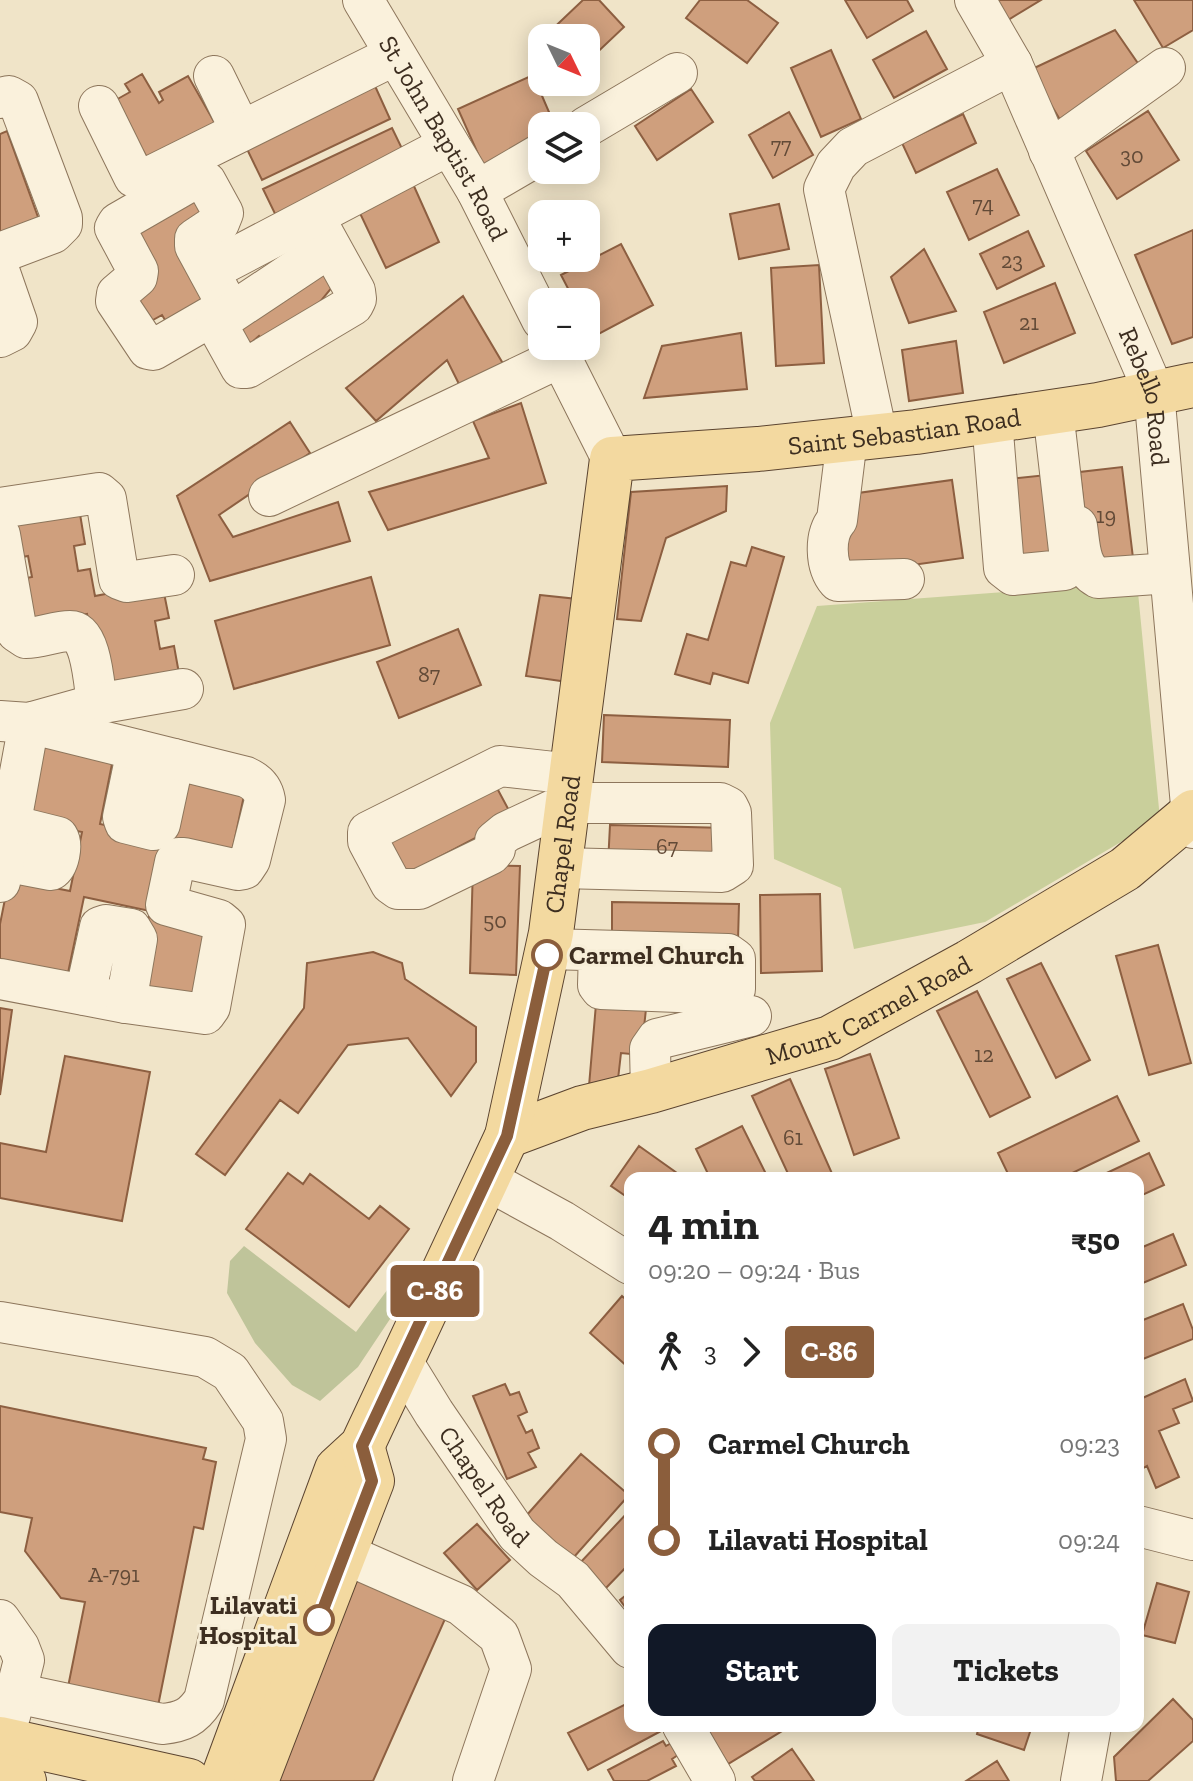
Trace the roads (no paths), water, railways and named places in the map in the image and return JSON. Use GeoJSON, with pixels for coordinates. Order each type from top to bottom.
{"type":"FeatureCollection","features":[{"type":"Feature","properties":{"kind":"main road","name":"Saint Sebastian Road"},"geometry":{"type":"LineString","coordinates":[[612,459],[758,449],[862,437],[1098,405],[1174,388]]}},
{"type":"Feature","properties":{"kind":"main road","name":"Chapel Road"},"geometry":{"type":"LineString","coordinates":[[402,1361],[507,1136],[548,949],[612,459]]}},
{"type":"Feature","properties":{"kind":"main road","name":"Mount Carmel Road"},"geometry":{"type":"LineString","coordinates":[[507,1136],[582,1108],[830,1038],[969,962],[1125,869],[1193,818]]}},
{"type":"Feature","properties":{"kind":"main road"},"geometry":{"type":"LineString","coordinates":[[222,1781],[261,1722],[278,1678],[337,1469],[362,1446],[402,1361]]}},
{"type":"Feature","properties":{"kind":"main road"},"geometry":{"type":"LineString","coordinates":[[278,1678],[345,1554],[372,1481],[362,1446]]}},
{"type":"Feature","properties":{"kind":"main road"},"geometry":{"type":"LineString","coordinates":[[256,1781],[261,1722]]}},
{"type":"Feature","properties":{"kind":"main road"},"geometry":{"type":"LineString","coordinates":[[1,1751],[114,1764],[189,1781]]}},
{"type":"Feature","properties":{"kind":"main road"},"geometry":{"type":"LineString","coordinates":[[1,1751],[24,1781]]}},
{"type":"Feature","properties":{"kind":"street","name":"St John Baptist Road"},"geometry":{"type":"LineString","coordinates":[[363,0],[477,191],[528,292]]}},
{"type":"Feature","properties":{"kind":"street","name":"Rebello Road"},"geometry":{"type":"LineString","coordinates":[[975,0],[1012,64],[1049,151],[1174,388],[1170,573],[1193,818]]}},
{"type":"Feature","properties":{"kind":"street"},"geometry":{"type":"LineString","coordinates":[[99,106],[131,172],[140,180],[395,55]]}},
{"type":"Feature","properties":{"kind":"street"},"geometry":{"type":"LineString","coordinates":[[904,579],[838,581],[832,573],[827,539],[830,528],[837,520],[862,437],[824,189],[836,165],[853,147],[1012,64]]}},
{"type":"Feature","properties":{"kind":"street"},"geometry":{"type":"LineString","coordinates":[[1049,151],[1165,68]]}},
{"type":"Feature","properties":{"kind":"street"},"geometry":{"type":"LineString","coordinates":[[600,119],[677,73]]}},
{"type":"Feature","properties":{"kind":"street"},"geometry":{"type":"LineString","coordinates":[[214,76],[241,131]]}},
{"type":"Feature","properties":{"kind":"street"},"geometry":{"type":"LineString","coordinates":[[0,98],[9,96],[18,101],[62,224],[53,233],[0,253]]}},
{"type":"Feature","properties":{"kind":"street"},"geometry":{"type":"LineString","coordinates":[[209,271],[322,232],[449,145]]}},
{"type":"Feature","properties":{"kind":"street"},"geometry":{"type":"LineString","coordinates":[[477,191],[528,161]]}},
{"type":"Feature","properties":{"kind":"street"},"geometry":{"type":"LineString","coordinates":[[0,273],[17,322],[12,331],[0,337]]}},
{"type":"Feature","properties":{"kind":"street"},"geometry":{"type":"LineString","coordinates":[[269,496],[542,360]]}},
{"type":"Feature","properties":{"kind":"street"},"geometry":{"type":"LineString","coordinates":[[562,360],[612,459]]}},
{"type":"Feature","properties":{"kind":"street"},"geometry":{"type":"LineString","coordinates":[[992,420],[1004,568],[1013,575],[1064,570],[1070,559],[1056,411]]}},
{"type":"Feature","properties":{"kind":"street"},"geometry":{"type":"LineString","coordinates":[[1056,411],[1085,567],[1098,578],[1170,573]]}},
{"type":"Feature","properties":{"kind":"street"},"geometry":{"type":"LineString","coordinates":[[97,704],[88,648],[79,633],[69,631],[26,638],[17,632],[0,512],[99,493],[106,499],[119,579],[127,582],[174,575]]}},
{"type":"Feature","properties":{"kind":"street"},"geometry":{"type":"LineString","coordinates":[[14,722],[183,689]]}},
{"type":"Feature","properties":{"kind":"street"},"geometry":{"type":"LineString","coordinates":[[0,979],[126,1003],[202,1015],[207,1012],[225,925],[219,920],[166,905],[175,862],[184,858],[244,869],[250,860],[265,800],[263,792],[253,780],[14,722]]}},
{"type":"Feature","properties":{"kind":"street"},"geometry":{"type":"LineString","coordinates":[[5,856],[14,722]]}},
{"type":"Feature","properties":{"kind":"street"},"geometry":{"type":"LineString","coordinates":[[570,786],[724,782]]}},
{"type":"Feature","properties":{"kind":"street"},"geometry":{"type":"LineString","coordinates":[[560,868],[722,872],[733,865],[731,813],[724,804],[570,786]]}},
{"type":"Feature","properties":{"kind":"street"},"geometry":{"type":"LineString","coordinates":[[85,995],[100,927],[131,929],[137,939],[126,1003]]}},
{"type":"Feature","properties":{"kind":"street"},"geometry":{"type":"LineString","coordinates":[[548,949],[728,954],[735,959],[735,989],[716,1072]]}},
{"type":"Feature","properties":{"kind":"street"},"geometry":{"type":"LineString","coordinates":[[651,1091],[652,1044],[728,1011]]}},
{"type":"Feature","properties":{"kind":"street"},"geometry":{"type":"LineString","coordinates":[[487,1180],[562,1221],[624,1260]]}},
{"type":"Feature","properties":{"kind":"street"},"geometry":{"type":"LineString","coordinates":[[0,1322],[205,1357],[230,1372],[263,1421],[266,1439],[204,1700],[196,1713],[186,1720],[162,1724],[127,1713],[16,1693]]}},
{"type":"Feature","properties":{"kind":"street","name":"Chapel Road"},"geometry":{"type":"LineString","coordinates":[[402,1361],[517,1534],[573,1580],[624,1641]]}},
{"type":"Feature","properties":{"kind":"street"},"geometry":{"type":"LineString","coordinates":[[1144,1528],[1193,1540]]}},
{"type":"Feature","properties":{"kind":"street"},"geometry":{"type":"LineString","coordinates":[[345,1554],[461,1605],[499,1636],[511,1669],[473,1781]]}},
{"type":"Feature","properties":{"kind":"street"},"geometry":{"type":"LineString","coordinates":[[1,1751],[24,1660],[19,1647],[2,1627]]}},
{"type":"Feature","properties":{"kind":"street"},"geometry":{"type":"LineString","coordinates":[[214,1658],[278,1678]]}},
{"type":"Feature","properties":{"kind":"street"},"geometry":{"type":"LineString","coordinates":[[114,1764],[127,1713]]}},
{"type":"Feature","properties":{"kind":"street"},"geometry":{"type":"LineString","coordinates":[[686,1732],[715,1781]]}},
{"type":"Feature","properties":{"kind":"street"},"geometry":{"type":"LineString","coordinates":[[1081,1781],[1090,1732]]}},
{"type":"Feature","properties":{"kind":"place","name":"Carmel Church"},"geometry":{"type":"Point","coordinates":[547,955]}},
{"type":"Feature","properties":{"kind":"place","name":"Lilavati Hospital"},"geometry":{"type":"Point","coordinates":[319,1620]}}]}
